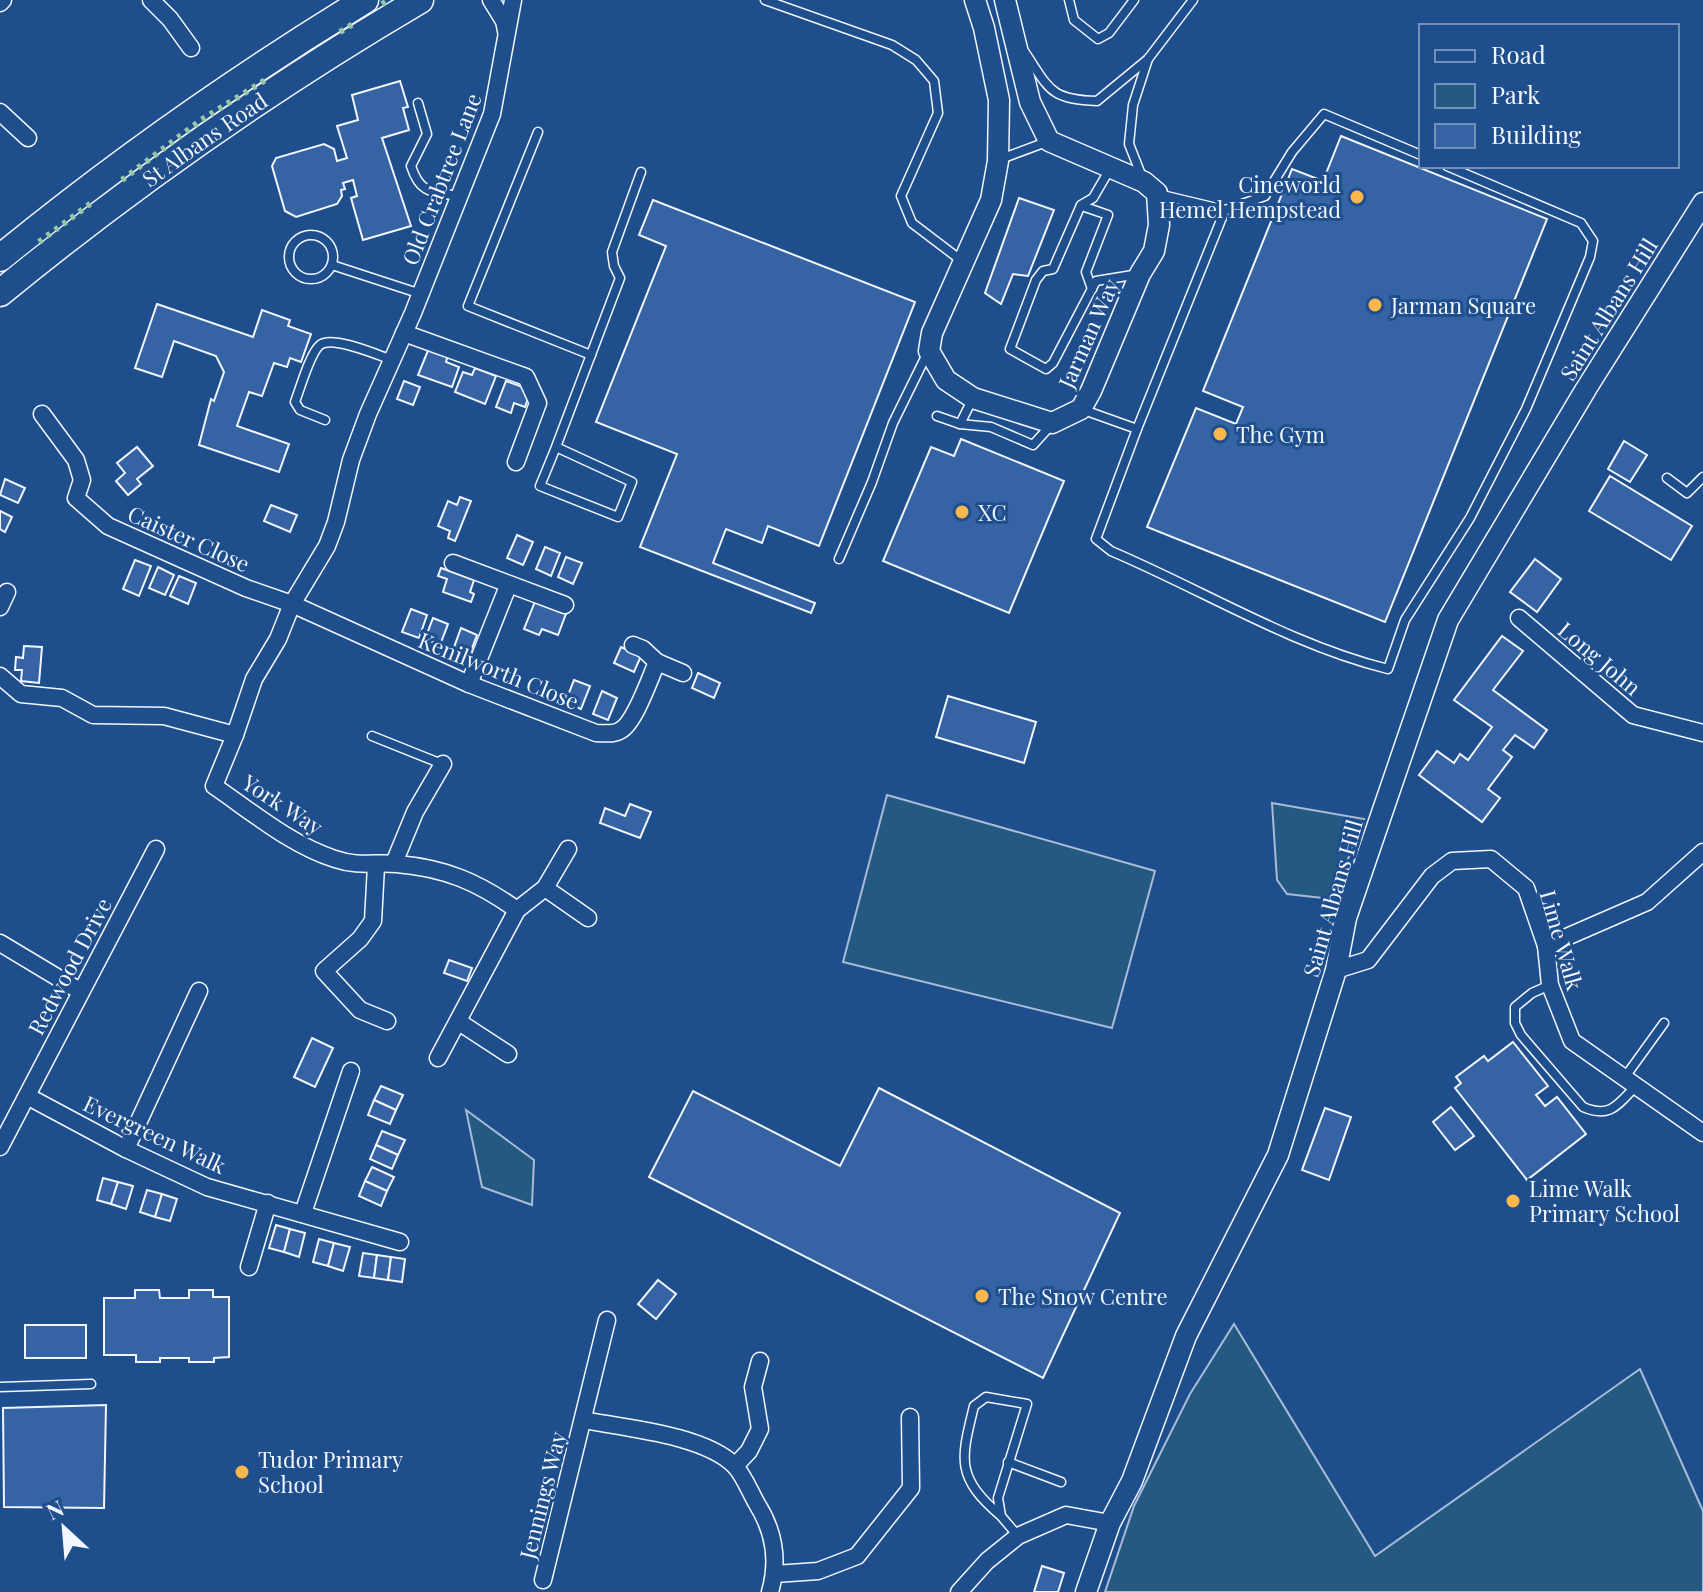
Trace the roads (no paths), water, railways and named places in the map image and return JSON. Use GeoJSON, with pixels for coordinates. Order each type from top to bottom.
{"type":"FeatureCollection","features":[{"type":"Feature","properties":{"kind":"main road","name":"St Albans Road"},"geometry":{"type":"LineString","coordinates":[[0,293],[111,204],[209,134],[311,66],[420,0]]}},
{"type":"Feature","properties":{"kind":"main road","name":"St Albans Road"},"geometry":{"type":"LineString","coordinates":[[0,258],[105,174],[191,112],[303,36],[358,3]]}},
{"type":"Feature","properties":{"kind":"street"},"geometry":{"type":"LineString","coordinates":[[151,0],[170,19],[191,48]]}},
{"type":"Feature","properties":{"kind":"street"},"geometry":{"type":"LineString","coordinates":[[491,0],[504,21],[508,36]]}},
{"type":"Feature","properties":{"kind":"street","name":"Old Crabtree Lane"},"geometry":{"type":"LineString","coordinates":[[292,604],[327,546],[351,460],[492,114],[513,0]]}},
{"type":"Feature","properties":{"kind":"street"},"geometry":{"type":"LineString","coordinates":[[975,0],[999,100],[998,161],[991,200],[932,333],[929,351],[946,380],[973,398],[1052,423]]}},
{"type":"Feature","properties":{"kind":"street"},"geometry":{"type":"LineString","coordinates":[[1005,0],[1030,102],[1049,141],[1151,188]]}},
{"type":"Feature","properties":{"kind":"street"},"geometry":{"type":"LineString","coordinates":[[0,112],[28,138]]}},
{"type":"Feature","properties":{"kind":"street","name":"Jarman Way"},"geometry":{"type":"LineString","coordinates":[[1052,423],[1081,409],[1140,274],[1154,251],[1159,225],[1151,188]]}},
{"type":"Feature","properties":{"kind":"street","name":"Saint Albans Hill"},"geometry":{"type":"LineString","coordinates":[[1086,1592],[1110,1523],[1132,1481],[1186,1336],[1278,1155],[1336,970],[1346,918],[1448,620],[1586,389],[1703,203]]}},
{"type":"Feature","properties":{"kind":"street"},"geometry":{"type":"LineString","coordinates":[[404,333],[526,377],[538,403],[516,462]]}},
{"type":"Feature","properties":{"kind":"street","name":"Caister Close"},"geometry":{"type":"LineString","coordinates":[[42,414],[76,460],[82,480],[76,498],[108,526],[246,588],[292,604]]}},
{"type":"Feature","properties":{"kind":"street"},"geometry":{"type":"LineString","coordinates":[[453,563],[565,605]]}},
{"type":"Feature","properties":{"kind":"street"},"geometry":{"type":"LineString","coordinates":[[469,684],[508,586]]}},
{"type":"Feature","properties":{"kind":"street","name":"Kenilworth Close"},"geometry":{"type":"LineString","coordinates":[[292,604],[469,684],[596,733],[618,732],[625,728],[657,662]]}},
{"type":"Feature","properties":{"kind":"street","name":"York Way"},"geometry":{"type":"LineString","coordinates":[[292,604],[278,639],[254,679],[235,735],[207,791],[309,849],[339,861],[376,866],[394,863],[452,874],[472,881],[517,910]]}},
{"type":"Feature","properties":{"kind":"street","name":"Long John"},"geometry":{"type":"LineString","coordinates":[[1519,618],[1633,715],[1703,733]]}},
{"type":"Feature","properties":{"kind":"street"},"geometry":{"type":"LineString","coordinates":[[633,645],[643,649],[657,662],[683,673]]}},
{"type":"Feature","properties":{"kind":"street"},"geometry":{"type":"LineString","coordinates":[[0,676],[21,694],[62,698],[93,715],[164,716],[235,735]]}},
{"type":"Feature","properties":{"kind":"street"},"geometry":{"type":"LineString","coordinates":[[394,863],[415,812],[443,764]]}},
{"type":"Feature","properties":{"kind":"street","name":"Redwood Drive"},"geometry":{"type":"LineString","coordinates":[[0,1147],[156,849]]}},
{"type":"Feature","properties":{"kind":"street"},"geometry":{"type":"LineString","coordinates":[[438,1058],[517,910],[545,888],[568,849]]}},
{"type":"Feature","properties":{"kind":"street"},"geometry":{"type":"LineString","coordinates":[[1546,946],[1647,902],[1703,852]]}},
{"type":"Feature","properties":{"kind":"street","name":"Lime Walk"},"geometry":{"type":"LineString","coordinates":[[1336,970],[1368,960],[1432,876],[1452,861],[1491,859],[1526,888],[1546,946],[1550,985],[1572,1041],[1703,1133]]}},
{"type":"Feature","properties":{"kind":"street"},"geometry":{"type":"LineString","coordinates":[[376,866],[373,921],[360,939],[324,971],[360,1010],[387,1021]]}},
{"type":"Feature","properties":{"kind":"street"},"geometry":{"type":"LineString","coordinates":[[545,888],[588,918]]}},
{"type":"Feature","properties":{"kind":"street"},"geometry":{"type":"LineString","coordinates":[[0,943],[80,991]]}},
{"type":"Feature","properties":{"kind":"street"},"geometry":{"type":"LineString","coordinates":[[126,1149],[199,991]]}},
{"type":"Feature","properties":{"kind":"street"},"geometry":{"type":"LineString","coordinates":[[459,1022],[508,1054]]}},
{"type":"Feature","properties":{"kind":"street"},"geometry":{"type":"LineString","coordinates":[[303,1213],[351,1071]]}},
{"type":"Feature","properties":{"kind":"street","name":"Evergreen Walk"},"geometry":{"type":"LineString","coordinates":[[27,1096],[126,1149],[207,1187],[400,1242]]}},
{"type":"Feature","properties":{"kind":"street"},"geometry":{"type":"LineString","coordinates":[[249,1267],[268,1203]]}},
{"type":"Feature","properties":{"kind":"street","name":"Jennings Way"},"geometry":{"type":"LineString","coordinates":[[543,1580],[607,1320]]}},
{"type":"Feature","properties":{"kind":"street"},"geometry":{"type":"LineString","coordinates":[[735,1466],[749,1451],[760,1429],[753,1387],[760,1361]]}},
{"type":"Feature","properties":{"kind":"street"},"geometry":{"type":"LineString","coordinates":[[775,1574],[818,1571],[857,1556],[911,1488],[910,1417]]}},
{"type":"Feature","properties":{"kind":"street","name":"Jennings Way"},"geometry":{"type":"LineString","coordinates":[[583,1420],[697,1443],[735,1466],[767,1521],[774,1549],[775,1574],[770,1592]]}},
{"type":"Feature","properties":{"kind":"street"},"geometry":{"type":"LineString","coordinates":[[959,1592],[987,1561],[1018,1536],[1066,1515],[1110,1523]]}},
{"type":"Feature","properties":{"kind":"lane"},"geometry":{"type":"LineString","coordinates":[[765,0],[892,45],[916,60],[934,81],[938,113],[901,196],[912,223],[963,261]]}},
{"type":"Feature","properties":{"kind":"lane"},"geometry":{"type":"LineString","coordinates":[[1069,0],[1074,20],[1098,39],[1109,33],[1134,0]]}},
{"type":"Feature","properties":{"kind":"lane"},"geometry":{"type":"LineString","coordinates":[[1014,37],[1050,89],[1071,100],[1097,101],[1148,59],[1193,0]]}},
{"type":"Feature","properties":{"kind":"lane"},"geometry":{"type":"LineString","coordinates":[[1148,59],[1133,105],[1129,144],[1151,188],[1225,210],[1265,196],[1292,152],[1324,114],[1419,154]]}},
{"type":"Feature","properties":{"kind":"lane"},"geometry":{"type":"LineString","coordinates":[[418,103],[427,134],[411,166],[416,181],[424,189],[459,196]]}},
{"type":"Feature","properties":{"kind":"lane"},"geometry":{"type":"LineString","coordinates":[[538,132],[468,306],[591,355]]}},
{"type":"Feature","properties":{"kind":"lane"},"geometry":{"type":"LineString","coordinates":[[998,161],[1049,141]]}},
{"type":"Feature","properties":{"kind":"lane"},"geometry":{"type":"LineString","coordinates":[[1225,210],[1096,539],[1111,551],[1252,617],[1355,661],[1388,669],[1405,620],[1470,518],[1526,409],[1590,257],[1593,241],[1581,223],[1452,168]]}},
{"type":"Feature","properties":{"kind":"lane"},"geometry":{"type":"LineString","coordinates":[[1118,171],[1107,174],[1093,198],[1081,205],[1053,269],[1043,271],[1036,280],[1010,349],[1046,369],[1053,363],[1096,281],[1140,274]]}},
{"type":"Feature","properties":{"kind":"lane"},"geometry":{"type":"LineString","coordinates":[[556,447],[632,482],[618,517],[540,486],[620,278],[612,252],[641,172]]}},
{"type":"Feature","properties":{"kind":"lane"},"geometry":{"type":"LineString","coordinates":[[1081,205],[1108,215],[1086,272],[1092,289]]}},
{"type":"Feature","properties":{"kind":"lane"},"geometry":{"type":"LineString","coordinates":[[315,235],[323,238],[332,250],[332,265],[317,279],[303,278],[289,262],[290,249],[300,237],[315,235]]}},
{"type":"Feature","properties":{"kind":"lane"},"geometry":{"type":"LineString","coordinates":[[332,265],[421,294]]}},
{"type":"Feature","properties":{"kind":"lane"},"geometry":{"type":"LineString","coordinates":[[325,420],[300,410],[295,402],[317,346],[326,341],[343,344],[392,360]]}},
{"type":"Feature","properties":{"kind":"lane"},"geometry":{"type":"LineString","coordinates":[[839,559],[893,423],[929,351]]}},
{"type":"Feature","properties":{"kind":"lane"},"geometry":{"type":"LineString","coordinates":[[960,424],[973,398]]}},
{"type":"Feature","properties":{"kind":"lane"},"geometry":{"type":"LineString","coordinates":[[1081,409],[1137,429]]}},
{"type":"Feature","properties":{"kind":"lane"},"geometry":{"type":"LineString","coordinates":[[937,416],[960,424],[991,427],[1033,445],[1052,423]]}},
{"type":"Feature","properties":{"kind":"lane"},"geometry":{"type":"LineString","coordinates":[[1667,478],[1687,493],[1703,477]]}},
{"type":"Feature","properties":{"kind":"lane"},"geometry":{"type":"LineString","coordinates":[[372,736],[443,764]]}},
{"type":"Feature","properties":{"kind":"lane"},"geometry":{"type":"LineString","coordinates":[[1550,985],[1532,993],[1515,1007],[1515,1023],[1521,1035],[1583,1107],[1597,1113],[1613,1109],[1664,1023]]}},
{"type":"Feature","properties":{"kind":"lane"},"geometry":{"type":"LineString","coordinates":[[0,1387],[91,1384]]}},
{"type":"Feature","properties":{"kind":"lane"},"geometry":{"type":"LineString","coordinates":[[1001,1516],[998,1498],[1027,1404],[986,1397],[974,1406],[963,1458],[969,1479],[983,1501],[1018,1536]]}},
{"type":"Feature","properties":{"kind":"lane"},"geometry":{"type":"LineString","coordinates":[[1008,1462],[1061,1482]]}},
{"type":"Feature","properties":{"kind":"place","name":"Cineworld Hemel Hempstead"},"geometry":{"type":"Point","coordinates":[1357,197]}},
{"type":"Feature","properties":{"kind":"place","name":"Jarman Square"},"geometry":{"type":"Point","coordinates":[1375,305]}},
{"type":"Feature","properties":{"kind":"place","name":"The Gym"},"geometry":{"type":"Point","coordinates":[1220,434]}},
{"type":"Feature","properties":{"kind":"place","name":"XC"},"geometry":{"type":"Point","coordinates":[962,512]}},
{"type":"Feature","properties":{"kind":"place","name":"Lime Walk Primary School"},"geometry":{"type":"Point","coordinates":[1513,1201]}},
{"type":"Feature","properties":{"kind":"place","name":"The Snow Centre"},"geometry":{"type":"Point","coordinates":[982,1296]}},
{"type":"Feature","properties":{"kind":"place","name":"Tudor Primary School"},"geometry":{"type":"Point","coordinates":[242,1472]}}]}
